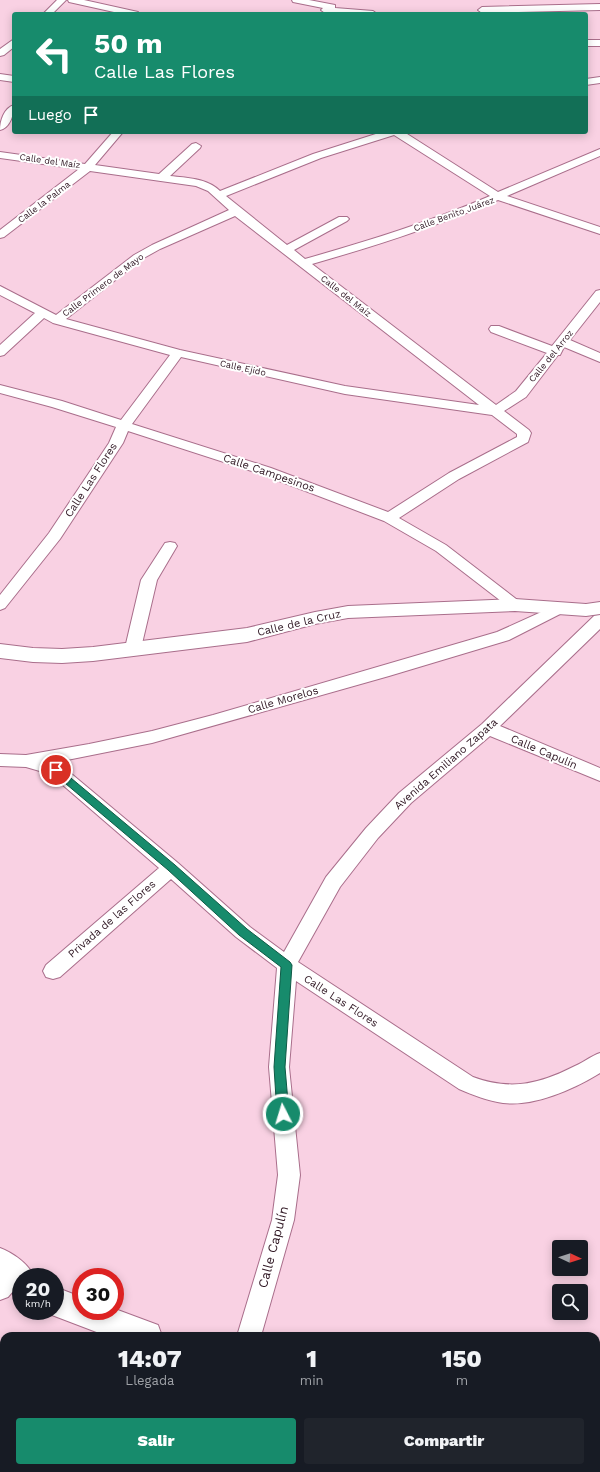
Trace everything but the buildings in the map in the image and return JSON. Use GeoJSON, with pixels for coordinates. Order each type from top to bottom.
{"type":"FeatureCollection","features":[{"type":"Feature","properties":{"kind":"main road","name":"Calle de la Cruz"},"geometry":{"type":"LineString","coordinates":[[0,651],[33,655],[62,656],[248,635],[315,618],[348,612],[515,605],[558,610],[586,610],[598,621]]}},
{"type":"Feature","properties":{"kind":"main road"},"geometry":{"type":"LineString","coordinates":[[64,1305],[136,1332]]}},
{"type":"Feature","properties":{"kind":"street"},"geometry":{"type":"LineString","coordinates":[[49,12],[62,0]]}},
{"type":"Feature","properties":{"kind":"street"},"geometry":{"type":"LineString","coordinates":[[72,0],[103,11],[114,12]]}},
{"type":"Feature","properties":{"kind":"street"},"geometry":{"type":"LineString","coordinates":[[296,0],[332,5],[364,12]]}},
{"type":"Feature","properties":{"kind":"street"},"geometry":{"type":"LineString","coordinates":[[478,0],[483,12],[600,7]]}},
{"type":"Feature","properties":{"kind":"street"},"geometry":{"type":"LineString","coordinates":[[319,12],[332,5]]}},
{"type":"Feature","properties":{"kind":"street"},"geometry":{"type":"LineString","coordinates":[[588,43],[600,43]]}},
{"type":"Feature","properties":{"kind":"street"},"geometry":{"type":"LineString","coordinates":[[0,53],[12,44]]}},
{"type":"Feature","properties":{"kind":"street"},"geometry":{"type":"LineString","coordinates":[[0,53],[12,54]]}},
{"type":"Feature","properties":{"kind":"street"},"geometry":{"type":"LineString","coordinates":[[0,77],[12,79]]}},
{"type":"Feature","properties":{"kind":"street"},"geometry":{"type":"LineString","coordinates":[[588,81],[600,80]]}},
{"type":"Feature","properties":{"kind":"street"},"geometry":{"type":"LineString","coordinates":[[0,127],[12,111]]}},
{"type":"Feature","properties":{"kind":"street","name":"Calle la Palma"},"geometry":{"type":"LineString","coordinates":[[0,235],[64,187],[88,166],[116,134]]}},
{"type":"Feature","properties":{"kind":"street"},"geometry":{"type":"LineString","coordinates":[[220,195],[317,156],[386,134]]}},
{"type":"Feature","properties":{"kind":"street"},"geometry":{"type":"LineString","coordinates":[[400,134],[499,196],[600,231]]}},
{"type":"Feature","properties":{"kind":"street"},"geometry":{"type":"LineString","coordinates":[[161,178],[196,146]]}},
{"type":"Feature","properties":{"kind":"street","name":"Calle Benito Juárez"},"geometry":{"type":"LineString","coordinates":[[303,263],[356,248],[437,221],[600,152]]}},
{"type":"Feature","properties":{"kind":"street","name":"Calle del Maíz"},"geometry":{"type":"LineString","coordinates":[[0,155],[88,166],[198,183],[212,189],[303,263],[524,433],[523,439],[454,476],[389,518]]}},
{"type":"Feature","properties":{"kind":"street"},"geometry":{"type":"LineString","coordinates":[[589,157],[600,161]]}},
{"type":"Feature","properties":{"kind":"street","name":"Calle Primero de Mayo"},"geometry":{"type":"LineString","coordinates":[[57,320],[138,258],[156,247],[236,210]]}},
{"type":"Feature","properties":{"kind":"street"},"geometry":{"type":"LineString","coordinates":[[287,249],[343,219]]}},
{"type":"Feature","properties":{"kind":"street","name":"Calle Ejido"},"geometry":{"type":"LineString","coordinates":[[0,290],[57,320],[178,353],[344,390],[496,411]]}},
{"type":"Feature","properties":{"kind":"street","name":"Calle del Arroz"},"geometry":{"type":"LineString","coordinates":[[496,411],[507,405],[521,394],[560,347],[600,294]]}},
{"type":"Feature","properties":{"kind":"street"},"geometry":{"type":"LineString","coordinates":[[0,352],[43,313]]}},
{"type":"Feature","properties":{"kind":"street"},"geometry":{"type":"LineString","coordinates":[[495,329],[600,358]]}},
{"type":"Feature","properties":{"kind":"street","name":"Calle Las Flores"},"geometry":{"type":"LineString","coordinates":[[0,605],[55,536],[116,443],[123,426],[178,353]]}},
{"type":"Feature","properties":{"kind":"street","name":"Calle Campesinos"},"geometry":{"type":"LineString","coordinates":[[0,389],[57,404],[266,471],[389,518],[441,548],[515,605]]}},
{"type":"Feature","properties":{"kind":"street"},"geometry":{"type":"LineString","coordinates":[[133,648],[149,580],[170,546]]}},
{"type":"Feature","properties":{"kind":"street","name":"Calle Morelos"},"geometry":{"type":"LineString","coordinates":[[0,760],[26,761],[152,737],[383,672],[503,636],[558,610]]}},
{"type":"Feature","properties":{"kind":"street","name":"Avenida Emiliano Zapata"},"geometry":{"type":"LineString","coordinates":[[287,965],[333,882],[372,833],[405,798],[488,728],[598,621]]}},
{"type":"Feature","properties":{"kind":"street","name":"Calle Capulín"},"geometry":{"type":"LineString","coordinates":[[488,728],[600,775]]}},
{"type":"Feature","properties":{"kind":"street","name":"Calle Las Flores"},"geometry":{"type":"LineString","coordinates":[[26,761],[56,770],[171,868],[243,932],[287,965],[466,1083],[485,1091],[516,1096],[541,1091],[596,1068]]}},
{"type":"Feature","properties":{"kind":"street","name":"Privada de las Flores"},"geometry":{"type":"LineString","coordinates":[[53,970],[171,868]]}},
{"type":"Feature","properties":{"kind":"street","name":"Calle Capulín"},"geometry":{"type":"LineString","coordinates":[[250,1332],[283,1220],[289,1175],[279,1067],[287,965]]}},
{"type":"Feature","properties":{"kind":"route"},"geometry":{"type":"LineString","coordinates":[[56,770],[171,868],[243,932],[287,965],[279,1067],[283,1114]]}}]}
